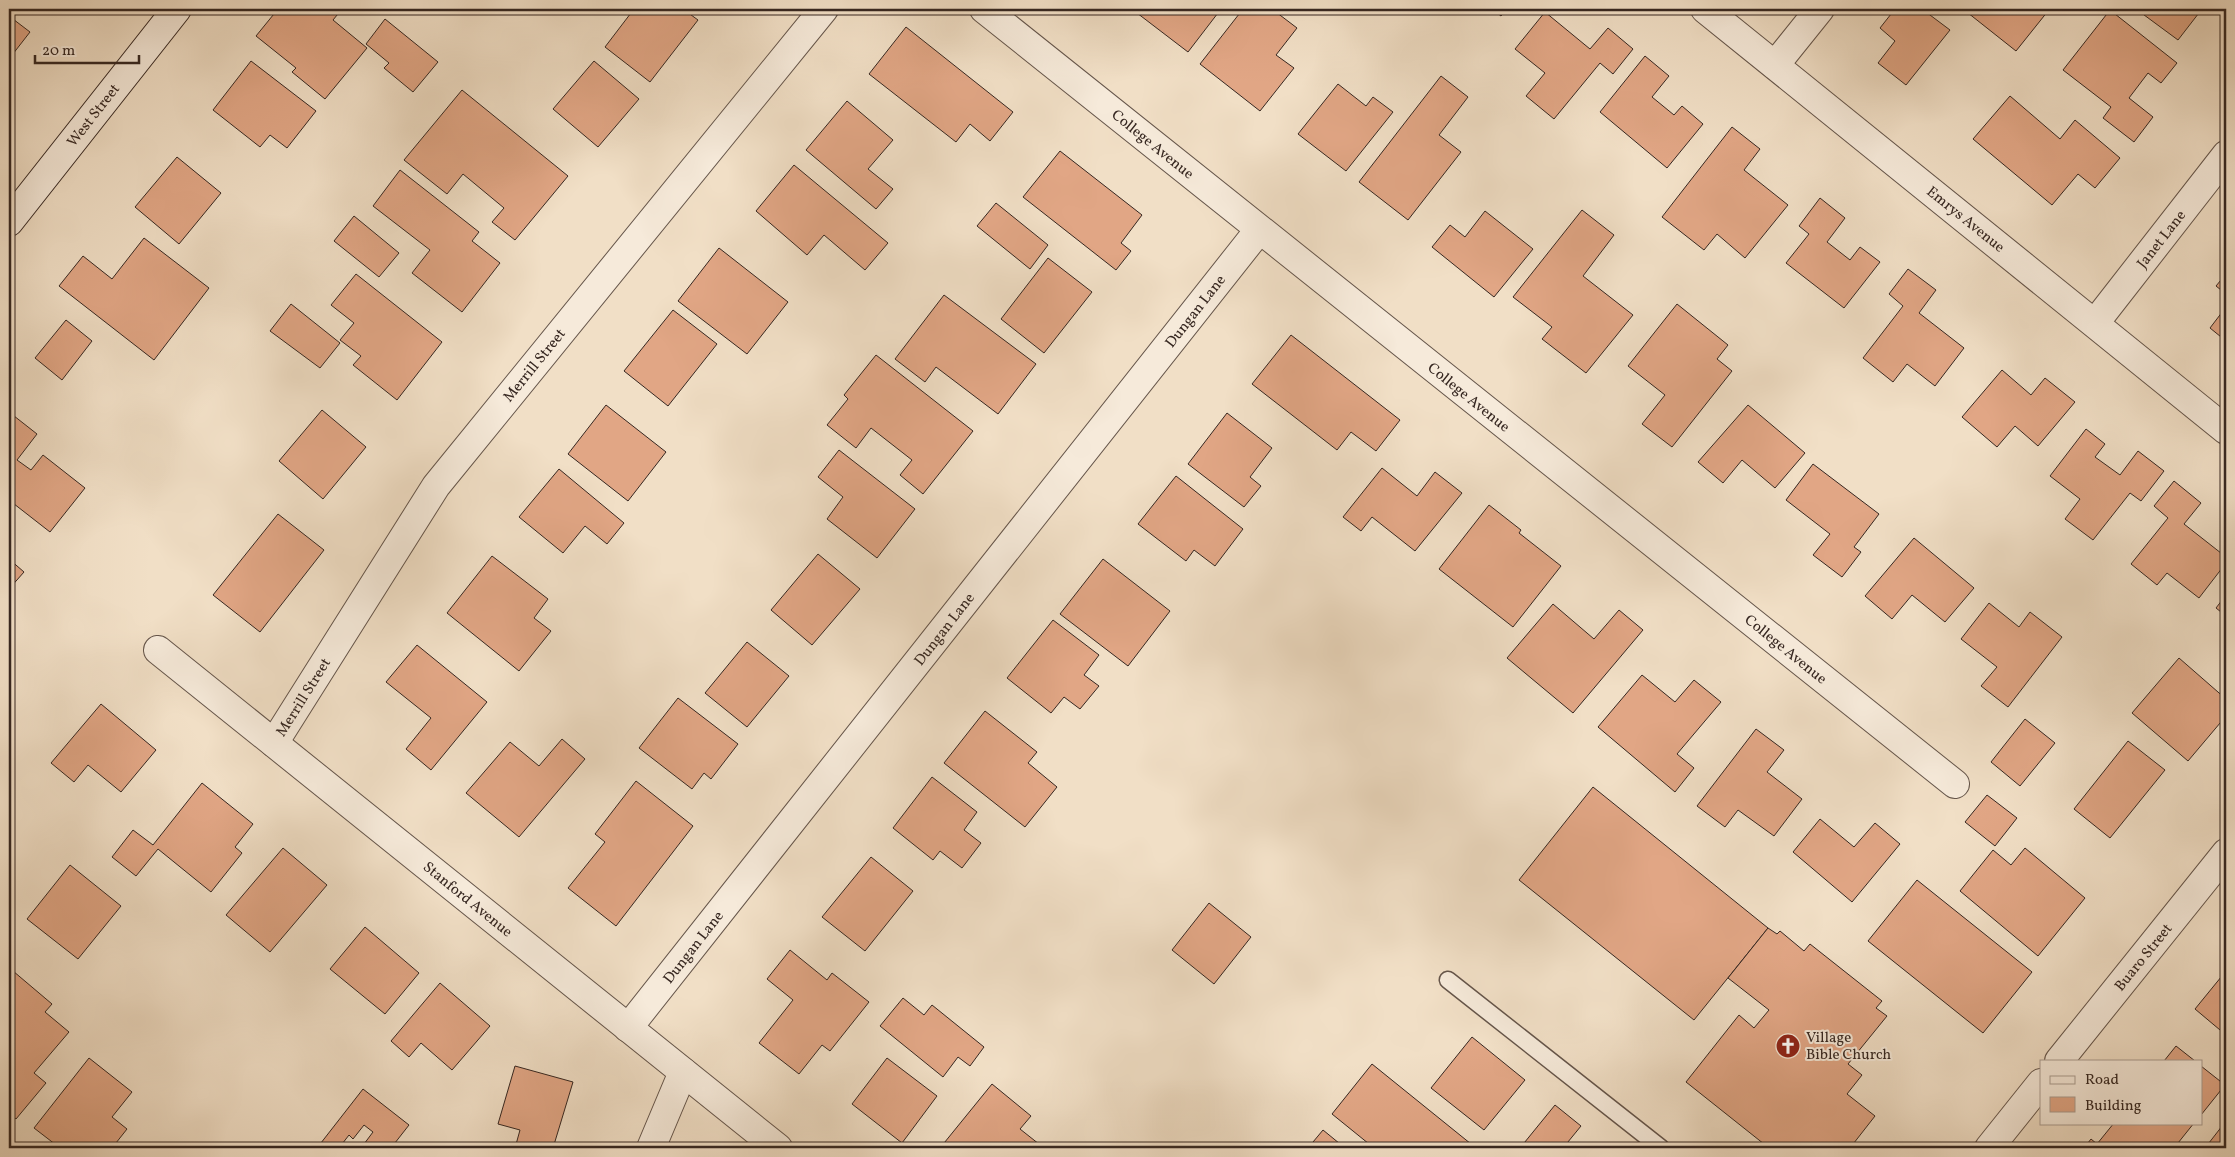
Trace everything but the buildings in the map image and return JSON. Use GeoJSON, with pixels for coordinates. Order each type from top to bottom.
{"type":"FeatureCollection","features":[{"type":"Feature","properties":{"kind":"street","name":"West Street"},"geometry":{"type":"LineString","coordinates":[[9,222],[176,9]]}},
{"type":"Feature","properties":{"kind":"street","name":"Merrill Street"},"geometry":{"type":"LineString","coordinates":[[274,743],[436,486],[824,9]]}},
{"type":"Feature","properties":{"kind":"street","name":"College Avenue"},"geometry":{"type":"LineString","coordinates":[[984,9],[1955,784]]}},
{"type":"Feature","properties":{"kind":"street","name":"Emrys Avenue"},"geometry":{"type":"LineString","coordinates":[[1705,9],[2226,430]]}},
{"type":"Feature","properties":{"kind":"street"},"geometry":{"type":"LineString","coordinates":[[1775,65],[1820,9]]}},
{"type":"Feature","properties":{"kind":"street","name":"Janet Lane"},"geometry":{"type":"LineString","coordinates":[[2095,323],[2226,155]]}},
{"type":"Feature","properties":{"kind":"street","name":"Dungan Lane"},"geometry":{"type":"LineString","coordinates":[[628,1028],[1259,230]]}},
{"type":"Feature","properties":{"kind":"street","name":"Stanford Avenue"},"geometry":{"type":"LineString","coordinates":[[158,650],[778,1148]]}},
{"type":"Feature","properties":{"kind":"street","name":"Buaro Street"},"geometry":{"type":"LineString","coordinates":[[2060,1060],[2226,853]]}},
{"type":"Feature","properties":{"kind":"street"},"geometry":{"type":"LineString","coordinates":[[651,1148],[683,1072]]}},
{"type":"Feature","properties":{"kind":"street"},"geometry":{"type":"LineString","coordinates":[[1989,1148],[2040,1084]]}},
{"type":"Feature","properties":{"kind":"lane"},"geometry":{"type":"LineString","coordinates":[[1448,980],[1661,1148]]}},
{"type":"Feature","properties":{"kind":"place","name":"Village Bible Church"},"geometry":{"type":"Point","coordinates":[1788,1046]}}]}
